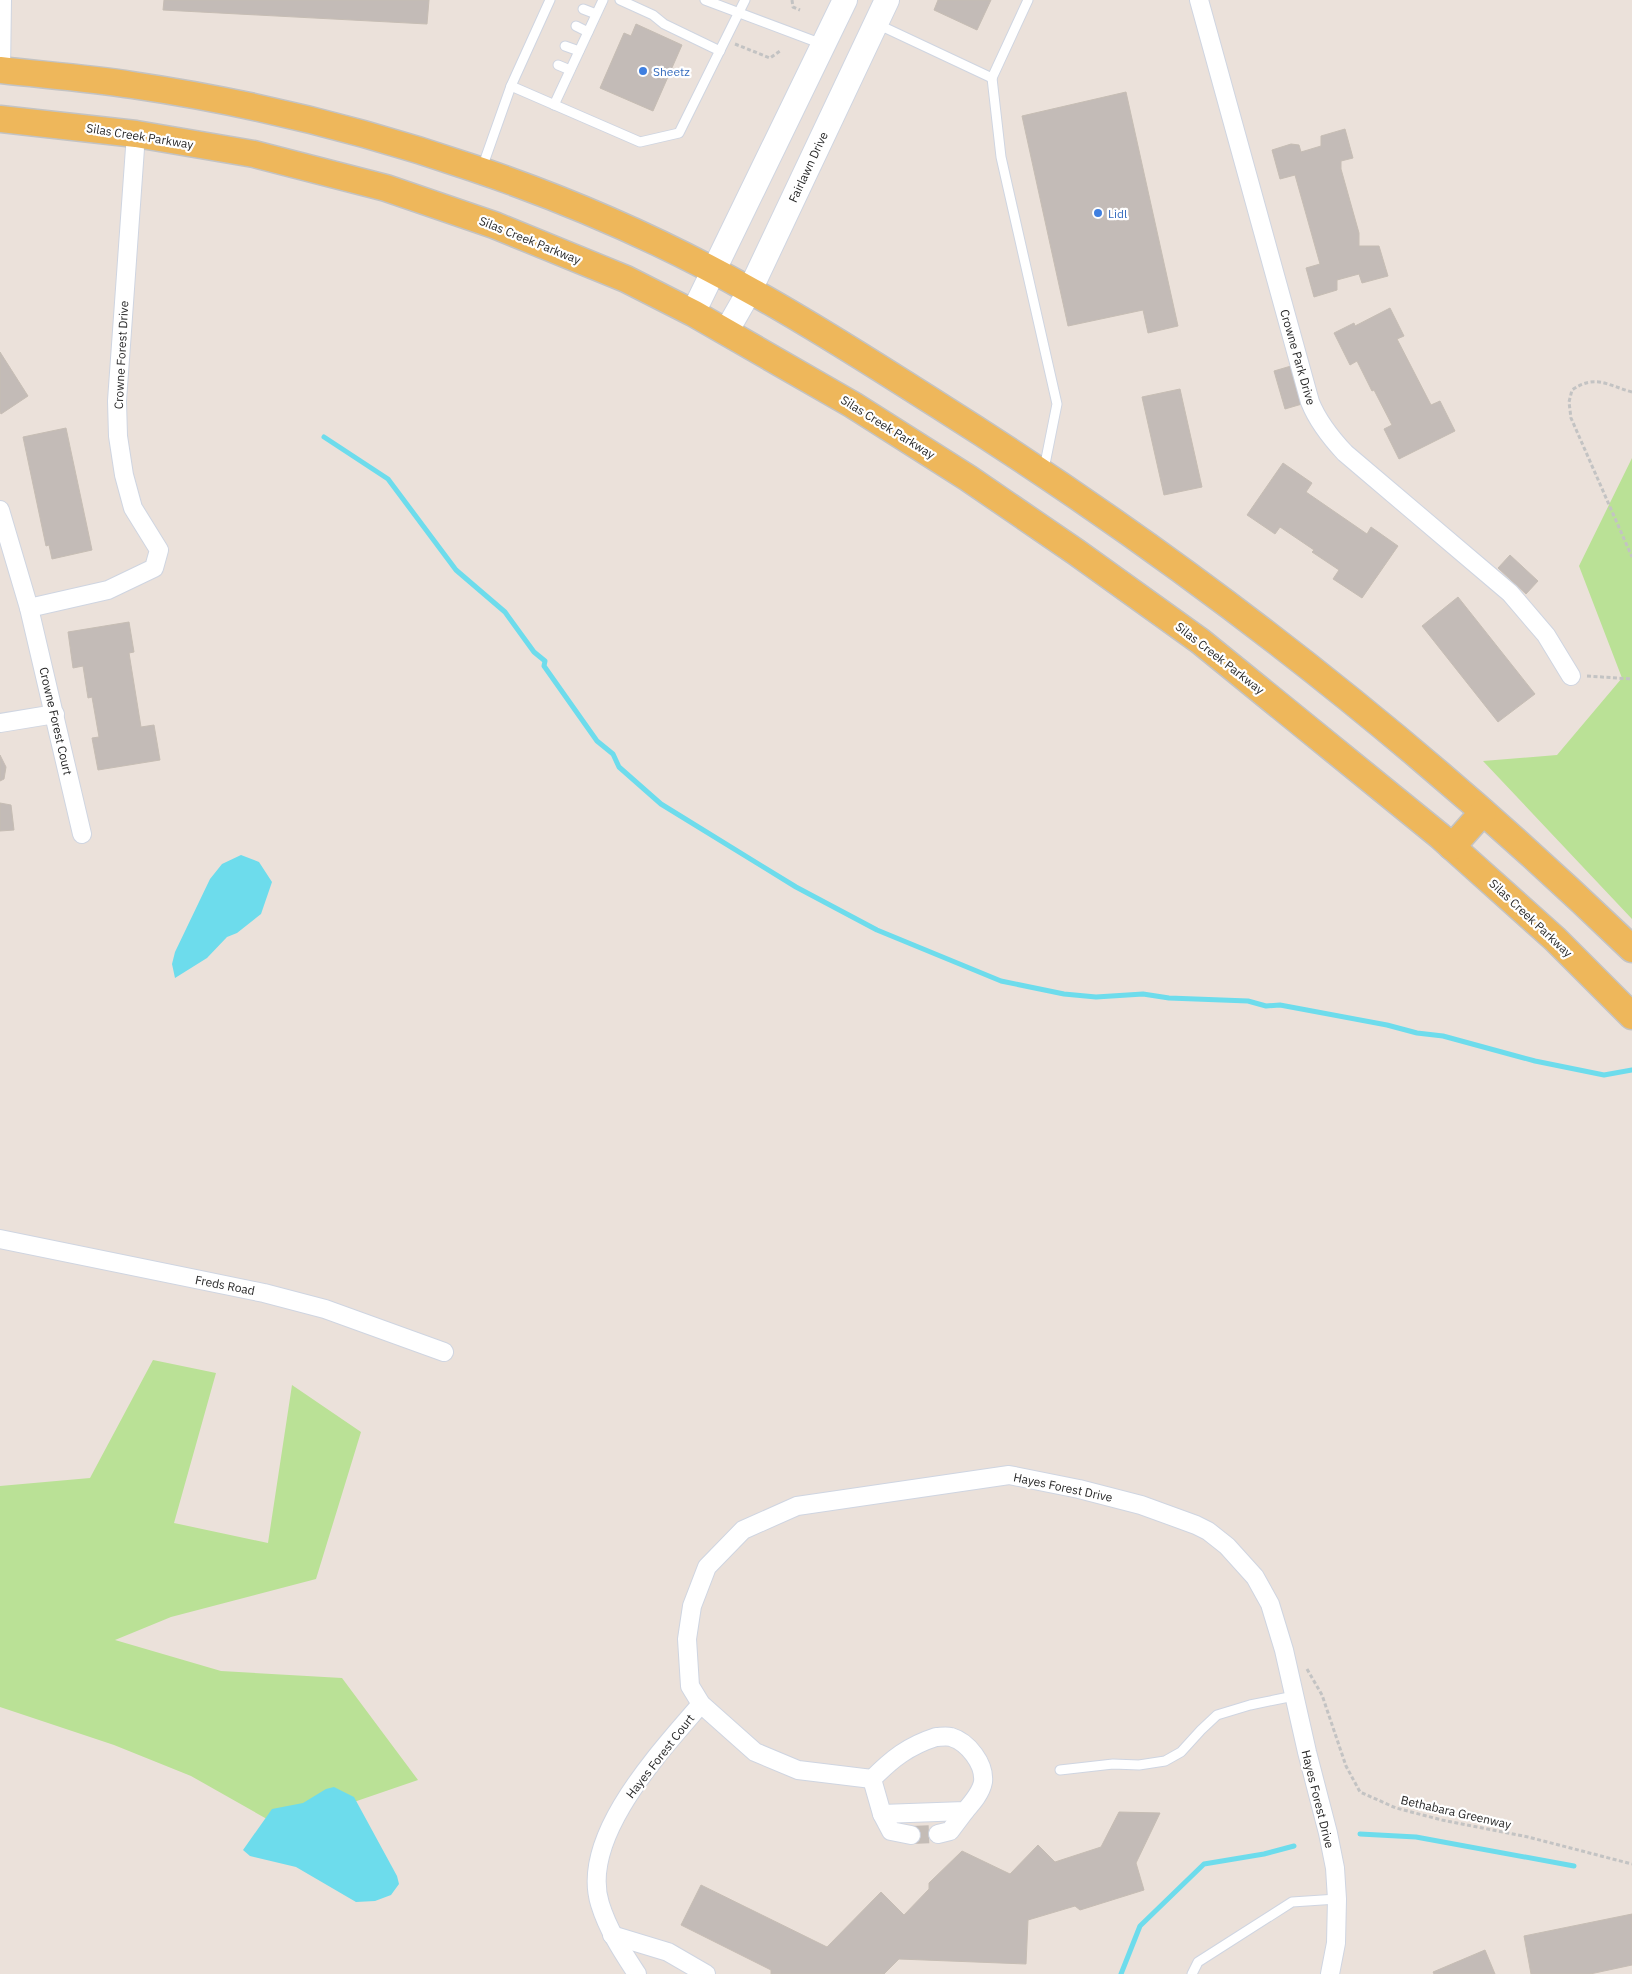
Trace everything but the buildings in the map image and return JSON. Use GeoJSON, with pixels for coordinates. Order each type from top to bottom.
{"type":"FeatureCollection","features":[{"type":"Feature","properties":{"kind":"main road"},"geometry":{"type":"LineString","coordinates":[[693,313],[846,0]]}},
{"type":"Feature","properties":{"kind":"main road","name":"Fairlawn Drive"},"geometry":{"type":"LineString","coordinates":[[726,332],[750,290],[887,0]]}},
{"type":"Feature","properties":{"kind":"main road"},"geometry":{"type":"LineString","coordinates":[[0,71],[130,84],[246,104],[364,134],[481,171],[575,206],[714,271],[750,290],[843,345],[1043,473],[1158,553],[1250,621],[1409,748],[1483,812],[1632,949]]}},
{"type":"Feature","properties":{"kind":"main road","name":"Silas Creek Parkway"},"geometry":{"type":"LineString","coordinates":[[0,119],[136,134],[254,154],[386,188],[494,225],[626,279],[693,313],[853,404],[968,478],[1076,552],[1200,641],[1452,846],[1555,939],[1632,1016]]}},
{"type":"Feature","properties":{"kind":"main road"},"geometry":{"type":"LineString","coordinates":[[1452,846],[1483,812]]}},
{"type":"Feature","properties":{"kind":"street"},"geometry":{"type":"LineString","coordinates":[[0,71],[2,0]]}},
{"type":"Feature","properties":{"kind":"street","name":"Crowne Park Drive"},"geometry":{"type":"LineString","coordinates":[[1199,0],[1310,402],[1316,417],[1329,437],[1345,453],[1510,593],[1546,635],[1572,676]]}},
{"type":"Feature","properties":{"kind":"street","name":"Crowne Forest Drive"},"geometry":{"type":"LineString","coordinates":[[29,608],[108,590],[154,568],[159,550],[133,508],[124,475],[118,436],[118,401],[136,134]]}},
{"type":"Feature","properties":{"kind":"street","name":"Crowne Forest Court"},"geometry":{"type":"LineString","coordinates":[[0,510],[5,547],[29,608],[82,834]]}},
{"type":"Feature","properties":{"kind":"street"},"geometry":{"type":"LineString","coordinates":[[0,723],[55,714]]}},
{"type":"Feature","properties":{"kind":"street","name":"Freds Road"},"geometry":{"type":"LineString","coordinates":[[0,1239],[264,1293],[325,1309],[444,1352]]}},
{"type":"Feature","properties":{"kind":"street","name":"Hayes Forest Drive"},"geometry":{"type":"LineString","coordinates":[[872,1779],[798,1770],[755,1752],[701,1704],[690,1686],[687,1639],[692,1606],[707,1567],[743,1530],[797,1506],[1009,1475],[1078,1489],[1141,1505],[1196,1525],[1227,1546],[1255,1577],[1270,1604],[1284,1650],[1328,1833],[1334,1868],[1338,1899],[1336,1942],[1330,1974]]}},
{"type":"Feature","properties":{"kind":"street","name":"Hayes Forest Court"},"geometry":{"type":"LineString","coordinates":[[637,1974],[612,1935],[599,1902],[596,1872],[605,1843],[621,1805],[659,1754],[701,1704]]}},
{"type":"Feature","properties":{"kind":"street"},"geometry":{"type":"LineString","coordinates":[[911,1835],[891,1831],[882,1814],[872,1779],[890,1761],[917,1743],[936,1737],[951,1737],[962,1743],[974,1755],[982,1768],[983,1782],[977,1796],[950,1831],[938,1834]]}},
{"type":"Feature","properties":{"kind":"street"},"geometry":{"type":"LineString","coordinates":[[882,1814],[965,1811]]}},
{"type":"Feature","properties":{"kind":"street"},"geometry":{"type":"LineString","coordinates":[[612,1935],[668,1952],[706,1974]]}},
{"type":"Feature","properties":{"kind":"lane"},"geometry":{"type":"LineString","coordinates":[[481,171],[511,86],[527,52],[539,34],[548,14],[550,0]]}},
{"type":"Feature","properties":{"kind":"lane"},"geometry":{"type":"LineString","coordinates":[[554,105],[603,0]]}},
{"type":"Feature","properties":{"kind":"lane"},"geometry":{"type":"LineString","coordinates":[[620,0],[653,15],[664,24],[720,51]]}},
{"type":"Feature","properties":{"kind":"lane"},"geometry":{"type":"LineString","coordinates":[[705,0],[824,45]]}},
{"type":"Feature","properties":{"kind":"lane"},"geometry":{"type":"LineString","coordinates":[[511,86],[640,142],[679,133],[745,0]]}},
{"type":"Feature","properties":{"kind":"lane"},"geometry":{"type":"LineString","coordinates":[[1028,0],[992,78],[1001,157],[1057,404],[1043,473]]}},
{"type":"Feature","properties":{"kind":"lane"},"geometry":{"type":"LineString","coordinates":[[583,9],[596,14]]}},
{"type":"Feature","properties":{"kind":"lane"},"geometry":{"type":"LineString","coordinates":[[876,23],[992,78]]}},
{"type":"Feature","properties":{"kind":"lane"},"geometry":{"type":"LineString","coordinates":[[576,26],[588,32]]}},
{"type":"Feature","properties":{"kind":"lane"},"geometry":{"type":"LineString","coordinates":[[566,46],[579,51]]}},
{"type":"Feature","properties":{"kind":"lane"},"geometry":{"type":"LineString","coordinates":[[527,52],[536,56]]}},
{"type":"Feature","properties":{"kind":"lane"},"geometry":{"type":"LineString","coordinates":[[558,65],[570,70]]}},
{"type":"Feature","properties":{"kind":"lane"},"geometry":{"type":"LineString","coordinates":[[1060,1770],[1113,1764],[1138,1765],[1165,1761],[1181,1752],[1217,1715],[1250,1705],[1294,1696]]}},
{"type":"Feature","properties":{"kind":"lane"},"geometry":{"type":"LineString","coordinates":[[1192,1974],[1198,1962],[1292,1902],[1338,1899]]}},
{"type":"Feature","properties":{"kind":"path"},"geometry":{"type":"LineString","coordinates":[[792,0],[793,7],[800,10]]}},
{"type":"Feature","properties":{"kind":"path"},"geometry":{"type":"LineString","coordinates":[[735,44],[770,58],[780,51]]}},
{"type":"Feature","properties":{"kind":"path"},"geometry":{"type":"LineString","coordinates":[[1632,392],[1593,380],[1583,382],[1572,390],[1569,402],[1571,418],[1632,557]]}},
{"type":"Feature","properties":{"kind":"path"},"geometry":{"type":"LineString","coordinates":[[1572,676],[1604,676],[1632,679]]}},
{"type":"Feature","properties":{"kind":"path","name":"Bethabara Greenway"},"geometry":{"type":"LineString","coordinates":[[1302,1661],[1322,1695],[1346,1766],[1360,1792],[1396,1808],[1528,1837],[1632,1864]]}},
{"type":"Feature","properties":{"kind":"green space"},"geometry":{"type":"Polygon","coordinates":[[[1632,458],[1632,919],[1483,761],[1557,755],[1622,678],[1579,566],[1632,458]]]}},
{"type":"Feature","properties":{"kind":"green space"},"geometry":{"type":"Polygon","coordinates":[[[153,1360],[216,1373],[174,1523],[268,1543],[292,1385],[361,1432],[316,1579],[171,1617],[115,1640],[221,1671],[342,1678],[418,1780],[281,1827],[191,1776],[114,1745],[0,1707],[0,1486],[90,1478],[153,1360]]]}},
{"type":"Feature","properties":{"kind":"water"},"geometry":{"type":"Polygon","coordinates":[[[241,855],[259,862],[272,882],[261,914],[237,933],[227,937],[207,958],[175,978],[172,964],[175,952],[210,879],[222,864],[241,855]]]}},
{"type":"Feature","properties":{"kind":"water"},"geometry":{"type":"Polygon","coordinates":[[[334,1787],[354,1797],[397,1876],[399,1884],[391,1895],[375,1901],[356,1902],[296,1867],[250,1856],[243,1850],[272,1809],[303,1803],[326,1789],[334,1787]]]}},
{"type":"Feature","properties":{"kind":"waterway"},"geometry":{"type":"LineString","coordinates":[[324,437],[388,479],[456,570],[505,612],[534,652],[545,661],[544,666],[597,741],[613,754],[619,767],[661,804],[796,887],[877,930],[1001,981],[1064,994],[1096,997],[1143,994],[1169,998],[1248,1001],[1266,1006],[1280,1005],[1387,1025],[1417,1033],[1443,1036],[1535,1061],[1604,1075],[1632,1070]]}},
{"type":"Feature","properties":{"kind":"waterway"},"geometry":{"type":"LineString","coordinates":[[1360,1834],[1416,1837],[1574,1866]]}},
{"type":"Feature","properties":{"kind":"waterway"},"geometry":{"type":"LineString","coordinates":[[1121,1974],[1140,1926],[1204,1864],[1264,1854],[1294,1846]]}},
{"type":"Feature","properties":{"kind":"tunnel"},"geometry":{"type":"LineString","coordinates":[[911,1835],[938,1834]]}},
{"type":"Feature","properties":{"kind":"place","name":"Sheetz"},"geometry":{"type":"Point","coordinates":[643,71]}},
{"type":"Feature","properties":{"kind":"place","name":"Lidl"},"geometry":{"type":"Point","coordinates":[1098,213]}}]}
